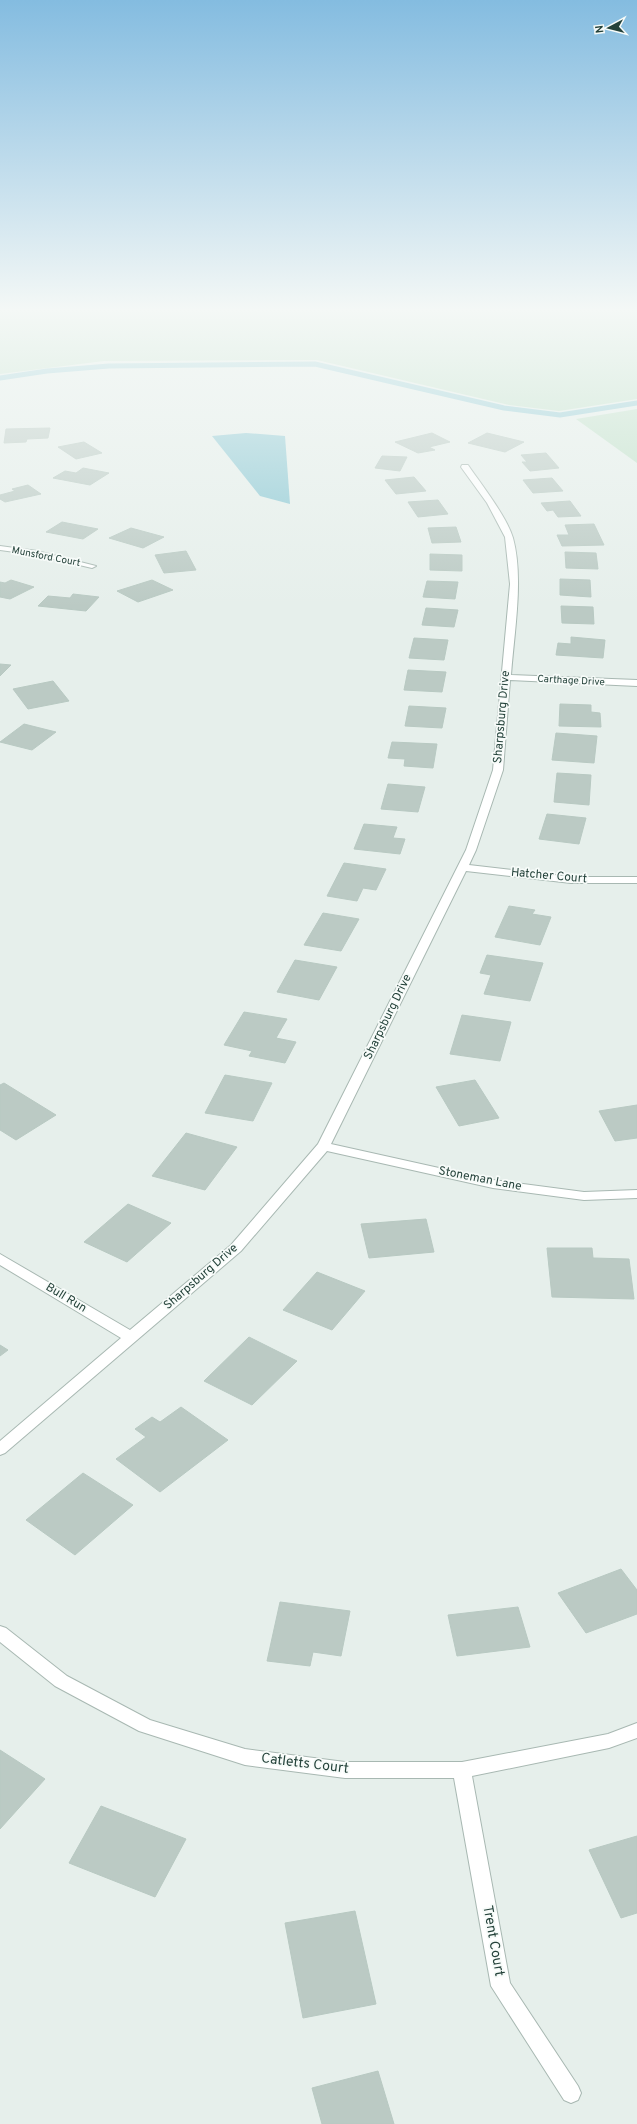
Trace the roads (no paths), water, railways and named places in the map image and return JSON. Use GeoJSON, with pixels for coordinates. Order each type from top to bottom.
{"type":"FeatureCollection","features":[{"type":"Feature","properties":{"kind":"street","name":"Sharpsburg Drive"},"geometry":{"type":"LineString","coordinates":[[0,1449],[236,1248],[324,1146],[462,867],[472,850],[498,770],[514,584],[509,537],[491,503],[465,467]]}},
{"type":"Feature","properties":{"kind":"street","name":"Munsford Court"},"geometry":{"type":"LineString","coordinates":[[0,548],[37,553],[92,566]]}},
{"type":"Feature","properties":{"kind":"street","name":"Carthage Drive"},"geometry":{"type":"LineString","coordinates":[[506,677],[637,683]]}},
{"type":"Feature","properties":{"kind":"street","name":"Hatcher Court"},"geometry":{"type":"LineString","coordinates":[[462,867],[569,879],[616,882],[637,880]]}},
{"type":"Feature","properties":{"kind":"street","name":"Stoneman Lane"},"geometry":{"type":"LineString","coordinates":[[324,1146],[493,1184],[584,1196],[637,1194]]}},
{"type":"Feature","properties":{"kind":"street","name":"Bull Run"},"geometry":{"type":"LineString","coordinates":[[0,1259],[132,1337]]}},
{"type":"Feature","properties":{"kind":"street","name":"Catletts Court"},"geometry":{"type":"LineString","coordinates":[[0,1633],[61,1681],[145,1726],[244,1757],[345,1770],[462,1770],[609,1741],[637,1730]]}},
{"type":"Feature","properties":{"kind":"street","name":"Trent Court"},"geometry":{"type":"LineString","coordinates":[[462,1770],[501,1986],[571,2093]]}},
{"type":"Feature","properties":{"kind":"water"},"geometry":{"type":"Polygon","coordinates":[[[246,433],[285,436],[290,504],[260,496],[212,436],[246,433]]]}},
{"type":"Feature","properties":{"kind":"waterway"},"geometry":{"type":"LineString","coordinates":[[513,409],[560,415],[598,409]]}}]}
